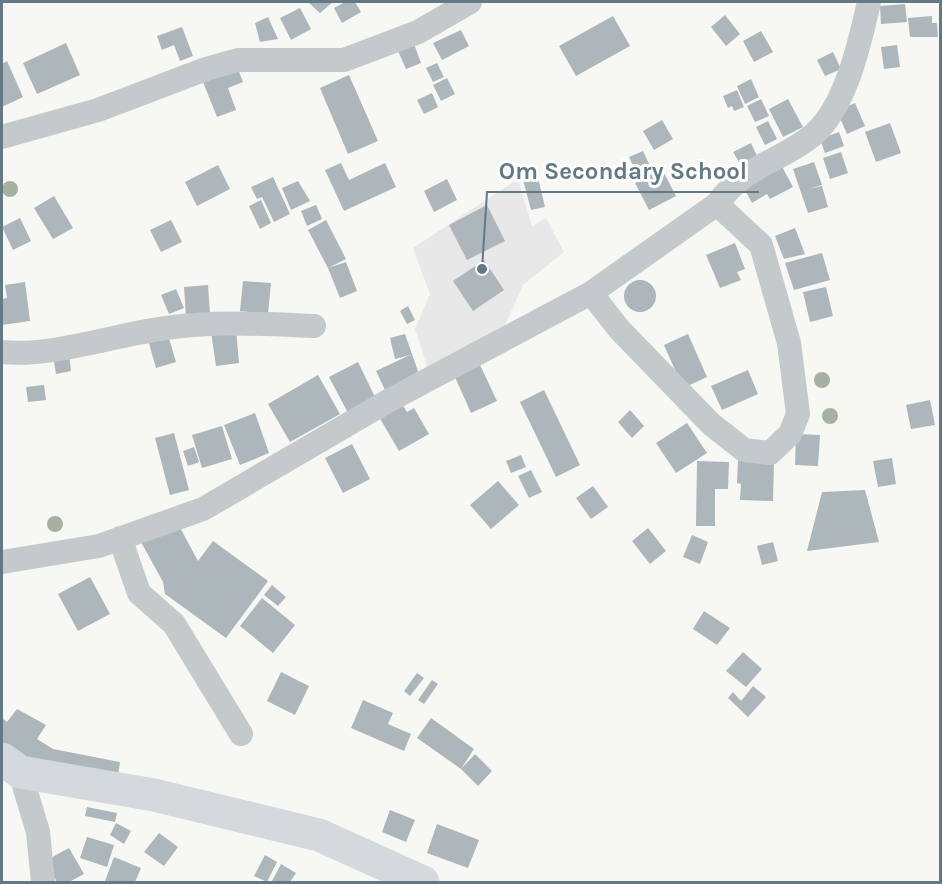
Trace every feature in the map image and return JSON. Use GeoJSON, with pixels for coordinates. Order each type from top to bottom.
{"type":"FeatureCollection","features":[{"type":"Feature","properties":{"kind":"street"},"geometry":{"type":"LineString","coordinates":[[2,137],[98,110],[206,69],[238,60],[344,60],[418,32],[470,2]]}},
{"type":"Feature","properties":{"kind":"street"},"geometry":{"type":"LineString","coordinates":[[2,562],[99,546],[203,509],[388,401],[591,293],[717,204],[726,191],[749,171],[812,135],[824,123],[839,98],[860,44],[868,2]]}},
{"type":"Feature","properties":{"kind":"street"},"geometry":{"type":"LineString","coordinates":[[591,293],[620,329],[711,424],[744,450],[770,453],[790,434],[798,414],[789,343],[761,245],[717,204]]}},
{"type":"Feature","properties":{"kind":"street"},"geometry":{"type":"LineString","coordinates":[[2,352],[16,353],[93,342],[166,327],[235,324],[314,326]]}},
{"type":"Feature","properties":{"kind":"street"},"geometry":{"type":"LineString","coordinates":[[120,538],[139,593],[174,624],[241,734]]}},
{"type":"Feature","properties":{"kind":"street"},"geometry":{"type":"LineString","coordinates":[[11,766],[38,832],[43,882]]}},
{"type":"Feature","properties":{"kind":"street"},"geometry":{"type":"LineString","coordinates":[[11,766],[154,795],[319,835],[423,882]]}},
{"type":"Feature","properties":{"kind":"shaded area"},"geometry":{"type":"Polygon","coordinates":[[[518,179],[532,226],[546,218],[564,252],[523,285],[502,332],[430,375],[415,329],[430,294],[413,248],[518,179]]]}},
{"type":"Feature","properties":{"kind":"building"},"geometry":{"type":"Polygon","coordinates":[[[308,2],[333,2],[320,13],[308,2]]]}},
{"type":"Feature","properties":{"kind":"building"},"geometry":{"type":"Polygon","coordinates":[[[345,2],[355,2],[361,12],[342,23],[334,8],[345,2]]]}},
{"type":"Feature","properties":{"kind":"building"},"geometry":{"type":"Polygon","coordinates":[[[905,4],[907,22],[881,24],[880,6],[905,4]]]}},
{"type":"Feature","properties":{"kind":"building"},"geometry":{"type":"Polygon","coordinates":[[[300,8],[311,29],[291,40],[280,18],[300,8]]]}},
{"type":"Feature","properties":{"kind":"building"},"geometry":{"type":"Polygon","coordinates":[[[725,15],[740,34],[726,46],[711,27],[725,15]]]}},
{"type":"Feature","properties":{"kind":"building"},"geometry":{"type":"Polygon","coordinates":[[[613,16],[630,46],[576,76],[559,46],[613,16]]]}},
{"type":"Feature","properties":{"kind":"building"},"geometry":{"type":"Polygon","coordinates":[[[932,16],[932,23],[937,23],[938,37],[910,37],[908,18],[932,16]]]}},
{"type":"Feature","properties":{"kind":"building"},"geometry":{"type":"Polygon","coordinates":[[[268,17],[278,39],[260,42],[255,23],[268,17]]]}},
{"type":"Feature","properties":{"kind":"building"},"geometry":{"type":"Polygon","coordinates":[[[182,27],[193,56],[180,61],[174,45],[162,50],[157,36],[182,27]]]}},
{"type":"Feature","properties":{"kind":"building"},"geometry":{"type":"Polygon","coordinates":[[[461,30],[469,46],[442,60],[433,43],[461,30]]]}},
{"type":"Feature","properties":{"kind":"building"},"geometry":{"type":"Polygon","coordinates":[[[761,31],[773,52],[754,62],[743,41],[761,31]]]}},
{"type":"Feature","properties":{"kind":"building"},"geometry":{"type":"Polygon","coordinates":[[[66,43],[80,75],[37,94],[23,63],[66,43]]]}},
{"type":"Feature","properties":{"kind":"building"},"geometry":{"type":"Polygon","coordinates":[[[414,44],[421,63],[406,69],[398,51],[414,44]]]}},
{"type":"Feature","properties":{"kind":"building"},"geometry":{"type":"Polygon","coordinates":[[[897,45],[900,67],[884,69],[881,47],[897,45]]]}},
{"type":"Feature","properties":{"kind":"building"},"geometry":{"type":"Polygon","coordinates":[[[833,52],[841,69],[825,76],[817,60],[833,52]]]}},
{"type":"Feature","properties":{"kind":"building"},"geometry":{"type":"Polygon","coordinates":[[[7,61],[23,97],[2,107],[2,64],[7,61]]]}},
{"type":"Feature","properties":{"kind":"building"},"geometry":{"type":"Polygon","coordinates":[[[437,63],[444,77],[433,82],[426,68],[437,63]]]}},
{"type":"Feature","properties":{"kind":"building"},"geometry":{"type":"Polygon","coordinates":[[[236,64],[243,82],[228,88],[236,110],[217,117],[201,77],[236,64]]]}},
{"type":"Feature","properties":{"kind":"building"},"geometry":{"type":"Polygon","coordinates":[[[349,75],[378,141],[348,154],[320,88],[349,75]]]}},
{"type":"Feature","properties":{"kind":"building"},"geometry":{"type":"Polygon","coordinates":[[[447,78],[455,94],[441,101],[433,85],[447,78]]]}},
{"type":"Feature","properties":{"kind":"building"},"geometry":{"type":"Polygon","coordinates":[[[751,79],[759,97],[745,104],[737,86],[751,79]]]}},
{"type":"Feature","properties":{"kind":"building"},"geometry":{"type":"Polygon","coordinates":[[[737,90],[744,107],[734,111],[732,106],[728,108],[723,96],[737,90]]]}},
{"type":"Feature","properties":{"kind":"building"},"geometry":{"type":"Polygon","coordinates":[[[432,93],[438,107],[424,114],[417,100],[432,93]]]}},
{"type":"Feature","properties":{"kind":"building"},"geometry":{"type":"Polygon","coordinates":[[[761,99],[769,116],[755,122],[747,106],[761,99]]]}},
{"type":"Feature","properties":{"kind":"building"},"geometry":{"type":"Polygon","coordinates":[[[788,99],[803,127],[783,137],[769,109],[788,99]]]}},
{"type":"Feature","properties":{"kind":"building"},"geometry":{"type":"Polygon","coordinates":[[[855,103],[865,126],[847,134],[837,111],[855,103]]]}},
{"type":"Feature","properties":{"kind":"building"},"geometry":{"type":"Polygon","coordinates":[[[662,120],[673,139],[654,150],[643,131],[662,120]]]}},
{"type":"Feature","properties":{"kind":"building"},"geometry":{"type":"Polygon","coordinates":[[[768,121],[777,139],[765,145],[756,127],[768,121]]]}},
{"type":"Feature","properties":{"kind":"building"},"geometry":{"type":"Polygon","coordinates":[[[890,123],[901,153],[876,162],[865,132],[890,123]]]}},
{"type":"Feature","properties":{"kind":"building"},"geometry":{"type":"Polygon","coordinates":[[[839,132],[844,146],[825,153],[820,139],[839,132]]]}},
{"type":"Feature","properties":{"kind":"building"},"geometry":{"type":"Polygon","coordinates":[[[751,143],[758,158],[742,167],[733,152],[751,143]]]}},
{"type":"Feature","properties":{"kind":"building"},"geometry":{"type":"Polygon","coordinates":[[[643,151],[651,168],[637,174],[629,157],[643,151]]]}},
{"type":"Feature","properties":{"kind":"building"},"geometry":{"type":"Polygon","coordinates":[[[841,152],[848,173],[830,179],[823,158],[841,152]]]}},
{"type":"Feature","properties":{"kind":"building"},"geometry":{"type":"Polygon","coordinates":[[[779,161],[793,187],[770,199],[767,194],[752,203],[741,182],[779,161]]]}},
{"type":"Feature","properties":{"kind":"building"},"geometry":{"type":"Polygon","coordinates":[[[814,162],[822,185],[809,189],[822,186],[828,207],[808,213],[793,169],[814,162]]]}},
{"type":"Feature","properties":{"kind":"building"},"geometry":{"type":"Polygon","coordinates":[[[341,163],[349,180],[385,163],[396,187],[344,211],[325,170],[341,163]]]}},
{"type":"Feature","properties":{"kind":"building"},"geometry":{"type":"Polygon","coordinates":[[[218,165],[230,189],[197,206],[185,182],[218,165]]]}},
{"type":"Feature","properties":{"kind":"building"},"geometry":{"type":"Polygon","coordinates":[[[536,169],[545,207],[531,210],[521,172],[536,169]]]}},
{"type":"Feature","properties":{"kind":"building"},"geometry":{"type":"Polygon","coordinates":[[[662,169],[676,196],[649,210],[635,183],[662,169]]]}},
{"type":"Feature","properties":{"kind":"building"},"geometry":{"type":"Polygon","coordinates":[[[273,177],[290,214],[274,222],[262,197],[257,199],[251,187],[273,177]]]}},
{"type":"Feature","properties":{"kind":"building"},"geometry":{"type":"Polygon","coordinates":[[[447,179],[457,200],[434,212],[424,191],[447,179]]]}},
{"type":"Feature","properties":{"kind":"building"},"geometry":{"type":"Polygon","coordinates":[[[298,181],[310,201],[291,210],[282,188],[298,181]]]}},
{"type":"Feature","properties":{"kind":"building"},"geometry":{"type":"Polygon","coordinates":[[[54,196],[73,228],[53,239],[34,208],[54,196]]]}},
{"type":"Feature","properties":{"kind":"building"},"geometry":{"type":"Polygon","coordinates":[[[261,200],[271,223],[260,229],[249,206],[261,200]]]}},
{"type":"Feature","properties":{"kind":"building"},"geometry":{"type":"Polygon","coordinates":[[[316,205],[322,219],[307,226],[301,211],[316,205]]]}},
{"type":"Feature","properties":{"kind":"building"},"geometry":{"type":"Polygon","coordinates":[[[487,205],[505,241],[467,260],[449,225],[487,205]]]}},
{"type":"Feature","properties":{"kind":"building"},"geometry":{"type":"Polygon","coordinates":[[[20,218],[31,241],[13,250],[2,227],[20,218]]]}},
{"type":"Feature","properties":{"kind":"building"},"geometry":{"type":"Polygon","coordinates":[[[171,220],[182,242],[161,252],[150,230],[171,220]]]}},
{"type":"Feature","properties":{"kind":"building"},"geometry":{"type":"Polygon","coordinates":[[[326,220],[346,259],[328,268],[308,230],[326,220]]]}},
{"type":"Feature","properties":{"kind":"building"},"geometry":{"type":"Polygon","coordinates":[[[795,228],[805,254],[784,259],[775,236],[795,228]]]}},
{"type":"Feature","properties":{"kind":"building"},"geometry":{"type":"Polygon","coordinates":[[[735,243],[745,269],[737,272],[741,280],[720,288],[706,255],[735,243]]]}},
{"type":"Feature","properties":{"kind":"building"},"geometry":{"type":"Polygon","coordinates":[[[822,253],[830,280],[794,290],[785,263],[822,253]]]}},
{"type":"Feature","properties":{"kind":"building"},"geometry":{"type":"Polygon","coordinates":[[[484,260],[504,290],[473,311],[453,281],[484,260]]]}},
{"type":"Feature","properties":{"kind":"building"},"geometry":{"type":"Polygon","coordinates":[[[346,262],[357,291],[340,298],[328,268],[346,262]]]}},
{"type":"Feature","properties":{"kind":"building"},"geometry":{"type":"Polygon","coordinates":[[[640,280],[651,285],[656,296],[651,307],[640,312],[629,307],[624,296],[629,285],[640,280]]]}},
{"type":"Feature","properties":{"kind":"building"},"geometry":{"type":"Polygon","coordinates":[[[243,281],[271,283],[268,314],[240,311],[243,281]]]}},
{"type":"Feature","properties":{"kind":"building"},"geometry":{"type":"Polygon","coordinates":[[[25,282],[30,321],[2,325],[2,299],[7,298],[5,285],[25,282]]]}},
{"type":"Feature","properties":{"kind":"building"},"geometry":{"type":"Polygon","coordinates":[[[208,285],[210,314],[186,316],[184,287],[208,285]]]}},
{"type":"Feature","properties":{"kind":"building"},"geometry":{"type":"Polygon","coordinates":[[[826,287],[833,316],[810,322],[803,292],[826,287]]]}},
{"type":"Feature","properties":{"kind":"building"},"geometry":{"type":"Polygon","coordinates":[[[176,289],[184,308],[169,314],[161,295],[176,289]]]}},
{"type":"Feature","properties":{"kind":"building"},"geometry":{"type":"Polygon","coordinates":[[[408,306],[415,320],[407,324],[400,311],[408,306]]]}},
{"type":"Feature","properties":{"kind":"building"},"geometry":{"type":"Polygon","coordinates":[[[236,329],[239,363],[216,366],[211,332],[236,329]]]}},
{"type":"Feature","properties":{"kind":"building"},"geometry":{"type":"Polygon","coordinates":[[[405,334],[419,374],[385,390],[376,371],[410,355],[395,359],[390,338],[405,334]]]}},
{"type":"Feature","properties":{"kind":"building"},"geometry":{"type":"Polygon","coordinates":[[[688,334],[707,377],[683,388],[664,345],[688,334]]]}},
{"type":"Feature","properties":{"kind":"building"},"geometry":{"type":"Polygon","coordinates":[[[168,335],[176,362],[156,368],[148,340],[168,335]]]}},
{"type":"Feature","properties":{"kind":"building"},"geometry":{"type":"Polygon","coordinates":[[[68,347],[71,371],[56,374],[52,350],[68,347]]]}},
{"type":"Feature","properties":{"kind":"building"},"geometry":{"type":"Polygon","coordinates":[[[358,362],[376,399],[348,413],[329,377],[358,362]]]}},
{"type":"Feature","properties":{"kind":"building"},"geometry":{"type":"Polygon","coordinates":[[[480,365],[497,401],[471,413],[455,377],[480,365]]]}},
{"type":"Feature","properties":{"kind":"building"},"geometry":{"type":"Polygon","coordinates":[[[748,370],[758,394],[722,410],[711,386],[748,370]]]}},
{"type":"Feature","properties":{"kind":"building"},"geometry":{"type":"Polygon","coordinates":[[[318,375],[340,414],[290,442],[268,404],[318,375]]]}},
{"type":"Feature","properties":{"kind":"building"},"geometry":{"type":"Polygon","coordinates":[[[44,385],[46,400],[28,402],[26,387],[44,385]]]}},
{"type":"Feature","properties":{"kind":"building"},"geometry":{"type":"Polygon","coordinates":[[[544,390],[580,465],[556,477],[520,402],[544,390]]]}},
{"type":"Feature","properties":{"kind":"building"},"geometry":{"type":"Polygon","coordinates":[[[930,400],[935,425],[911,429],[906,405],[930,400]]]}},
{"type":"Feature","properties":{"kind":"building"},"geometry":{"type":"Polygon","coordinates":[[[401,402],[407,412],[414,408],[429,434],[399,451],[378,415],[401,402]]]}},
{"type":"Feature","properties":{"kind":"building"},"geometry":{"type":"Polygon","coordinates":[[[630,410],[644,426],[632,438],[618,422],[630,410]]]}},
{"type":"Feature","properties":{"kind":"building"},"geometry":{"type":"Polygon","coordinates":[[[255,413],[269,453],[240,465],[224,425],[255,413]]]}},
{"type":"Feature","properties":{"kind":"building"},"geometry":{"type":"Polygon","coordinates":[[[687,423],[707,453],[676,473],[656,443],[687,423]]]}},
{"type":"Feature","properties":{"kind":"building"},"geometry":{"type":"Polygon","coordinates":[[[222,426],[232,459],[202,468],[192,435],[222,426]]]}},
{"type":"Feature","properties":{"kind":"building"},"geometry":{"type":"Polygon","coordinates":[[[174,433],[189,490],[170,495],[155,438],[174,433]]]}},
{"type":"Feature","properties":{"kind":"building"},"geometry":{"type":"Polygon","coordinates":[[[796,434],[820,435],[818,466],[795,465],[796,434]]]}},
{"type":"Feature","properties":{"kind":"building"},"geometry":{"type":"Polygon","coordinates":[[[352,444],[370,479],[343,493],[325,458],[352,444]]]}},
{"type":"Feature","properties":{"kind":"building"},"geometry":{"type":"Polygon","coordinates":[[[194,447],[199,462],[188,466],[183,451],[194,447]]]}},
{"type":"Feature","properties":{"kind":"building"},"geometry":{"type":"Polygon","coordinates":[[[521,455],[526,467],[511,473],[506,461],[521,455]]]}},
{"type":"Feature","properties":{"kind":"building"},"geometry":{"type":"Polygon","coordinates":[[[892,458],[896,484],[878,487],[873,461],[892,458]]]}},
{"type":"Feature","properties":{"kind":"building"},"geometry":{"type":"Polygon","coordinates":[[[738,460],[774,461],[773,501],[740,500],[741,484],[737,483],[738,460]]]}},
{"type":"Feature","properties":{"kind":"building"},"geometry":{"type":"Polygon","coordinates":[[[697,461],[729,462],[728,489],[715,489],[715,526],[696,526],[697,461]]]}},
{"type":"Feature","properties":{"kind":"building"},"geometry":{"type":"Polygon","coordinates":[[[531,470],[542,492],[529,498],[518,476],[531,470]]]}},
{"type":"Feature","properties":{"kind":"building"},"geometry":{"type":"Polygon","coordinates":[[[498,481],[519,505],[491,529],[470,505],[498,481]]]}},
{"type":"Feature","properties":{"kind":"building"},"geometry":{"type":"Polygon","coordinates":[[[593,486],[608,507],[591,519],[576,498],[593,486]]]}},
{"type":"Feature","properties":{"kind":"building"},"geometry":{"type":"Polygon","coordinates":[[[865,490],[879,542],[807,551],[822,492],[865,490]]]}},
{"type":"Feature","properties":{"kind":"building"},"geometry":{"type":"Polygon","coordinates":[[[177,522],[198,561],[213,541],[268,581],[226,638],[165,594],[163,582],[141,542],[177,522]]]}},
{"type":"Feature","properties":{"kind":"building"},"geometry":{"type":"Polygon","coordinates":[[[648,528],[666,551],[650,564],[632,541],[648,528]]]}},
{"type":"Feature","properties":{"kind":"building"},"geometry":{"type":"Polygon","coordinates":[[[692,535],[708,542],[700,564],[683,557],[692,535]]]}},
{"type":"Feature","properties":{"kind":"building"},"geometry":{"type":"Polygon","coordinates":[[[773,542],[778,561],[762,565],[757,546],[773,542]]]}},
{"type":"Feature","properties":{"kind":"building"},"geometry":{"type":"Polygon","coordinates":[[[90,577],[110,614],[78,631],[58,594],[90,577]]]}},
{"type":"Feature","properties":{"kind":"building"},"geometry":{"type":"Polygon","coordinates":[[[272,585],[286,597],[278,606],[264,595],[272,585]]]}},
{"type":"Feature","properties":{"kind":"building"},"geometry":{"type":"Polygon","coordinates":[[[262,598],[295,625],[273,653],[240,626],[262,598]]]}},
{"type":"Feature","properties":{"kind":"building"},"geometry":{"type":"Polygon","coordinates":[[[704,611],[730,628],[717,645],[693,629],[704,611]]]}},
{"type":"Feature","properties":{"kind":"building"},"geometry":{"type":"Polygon","coordinates":[[[743,652],[762,669],[746,687],[726,671],[743,652]]]}},
{"type":"Feature","properties":{"kind":"building"},"geometry":{"type":"Polygon","coordinates":[[[281,672],[309,686],[295,715],[267,701],[281,672]]]}},
{"type":"Feature","properties":{"kind":"building"},"geometry":{"type":"Polygon","coordinates":[[[417,673],[424,678],[410,696],[404,691],[417,673]]]}},
{"type":"Feature","properties":{"kind":"building"},"geometry":{"type":"Polygon","coordinates":[[[432,680],[438,684],[424,704],[418,700],[432,680]]]}},
{"type":"Feature","properties":{"kind":"building"},"geometry":{"type":"Polygon","coordinates":[[[753,686],[766,697],[748,717],[728,698],[733,692],[741,701],[753,686]]]}},
{"type":"Feature","properties":{"kind":"building"},"geometry":{"type":"Polygon","coordinates":[[[363,700],[393,713],[388,724],[411,734],[404,751],[351,728],[363,700]]]}},
{"type":"Feature","properties":{"kind":"building"},"geometry":{"type":"Polygon","coordinates":[[[17,709],[46,725],[37,739],[53,749],[120,762],[117,782],[32,767],[2,748],[2,718],[7,722],[17,709]]]}},
{"type":"Feature","properties":{"kind":"building"},"geometry":{"type":"Polygon","coordinates":[[[431,718],[474,749],[461,769],[417,738],[431,718]]]}},
{"type":"Feature","properties":{"kind":"building"},"geometry":{"type":"Polygon","coordinates":[[[475,754],[492,771],[478,786],[461,769],[475,754]]]}},
{"type":"Feature","properties":{"kind":"building"},"geometry":{"type":"Polygon","coordinates":[[[87,807],[117,813],[115,822],[85,816],[87,807]]]}},
{"type":"Feature","properties":{"kind":"building"},"geometry":{"type":"Polygon","coordinates":[[[390,810],[415,820],[406,842],[382,832],[390,810]]]}},
{"type":"Feature","properties":{"kind":"building"},"geometry":{"type":"Polygon","coordinates":[[[116,823],[131,831],[124,844],[110,835],[116,823]]]}},
{"type":"Feature","properties":{"kind":"building"},"geometry":{"type":"Polygon","coordinates":[[[437,824],[479,840],[468,868],[427,853],[437,824]]]}},
{"type":"Feature","properties":{"kind":"building"},"geometry":{"type":"Polygon","coordinates":[[[159,833],[178,847],[164,866],[144,852],[159,833]]]}},
{"type":"Feature","properties":{"kind":"building"},"geometry":{"type":"Polygon","coordinates":[[[87,837],[114,845],[107,867],[80,858],[87,837]]]}},
{"type":"Feature","properties":{"kind":"building"},"geometry":{"type":"Polygon","coordinates":[[[69,848],[84,874],[69,882],[57,882],[45,861],[69,848]]]}},
{"type":"Feature","properties":{"kind":"building"},"geometry":{"type":"Polygon","coordinates":[[[265,855],[277,862],[267,882],[254,876],[265,855]]]}},
{"type":"Feature","properties":{"kind":"building"},"geometry":{"type":"Polygon","coordinates":[[[114,857],[141,868],[135,882],[105,881],[114,857]]]}},
{"type":"Feature","properties":{"kind":"building"},"geometry":{"type":"Polygon","coordinates":[[[281,864],[296,873],[290,882],[272,881],[281,864]]]}},
{"type":"Feature","properties":{"kind":"place","name":"Om Secondary School"},"geometry":{"type":"Point","coordinates":[482,269]}}]}
